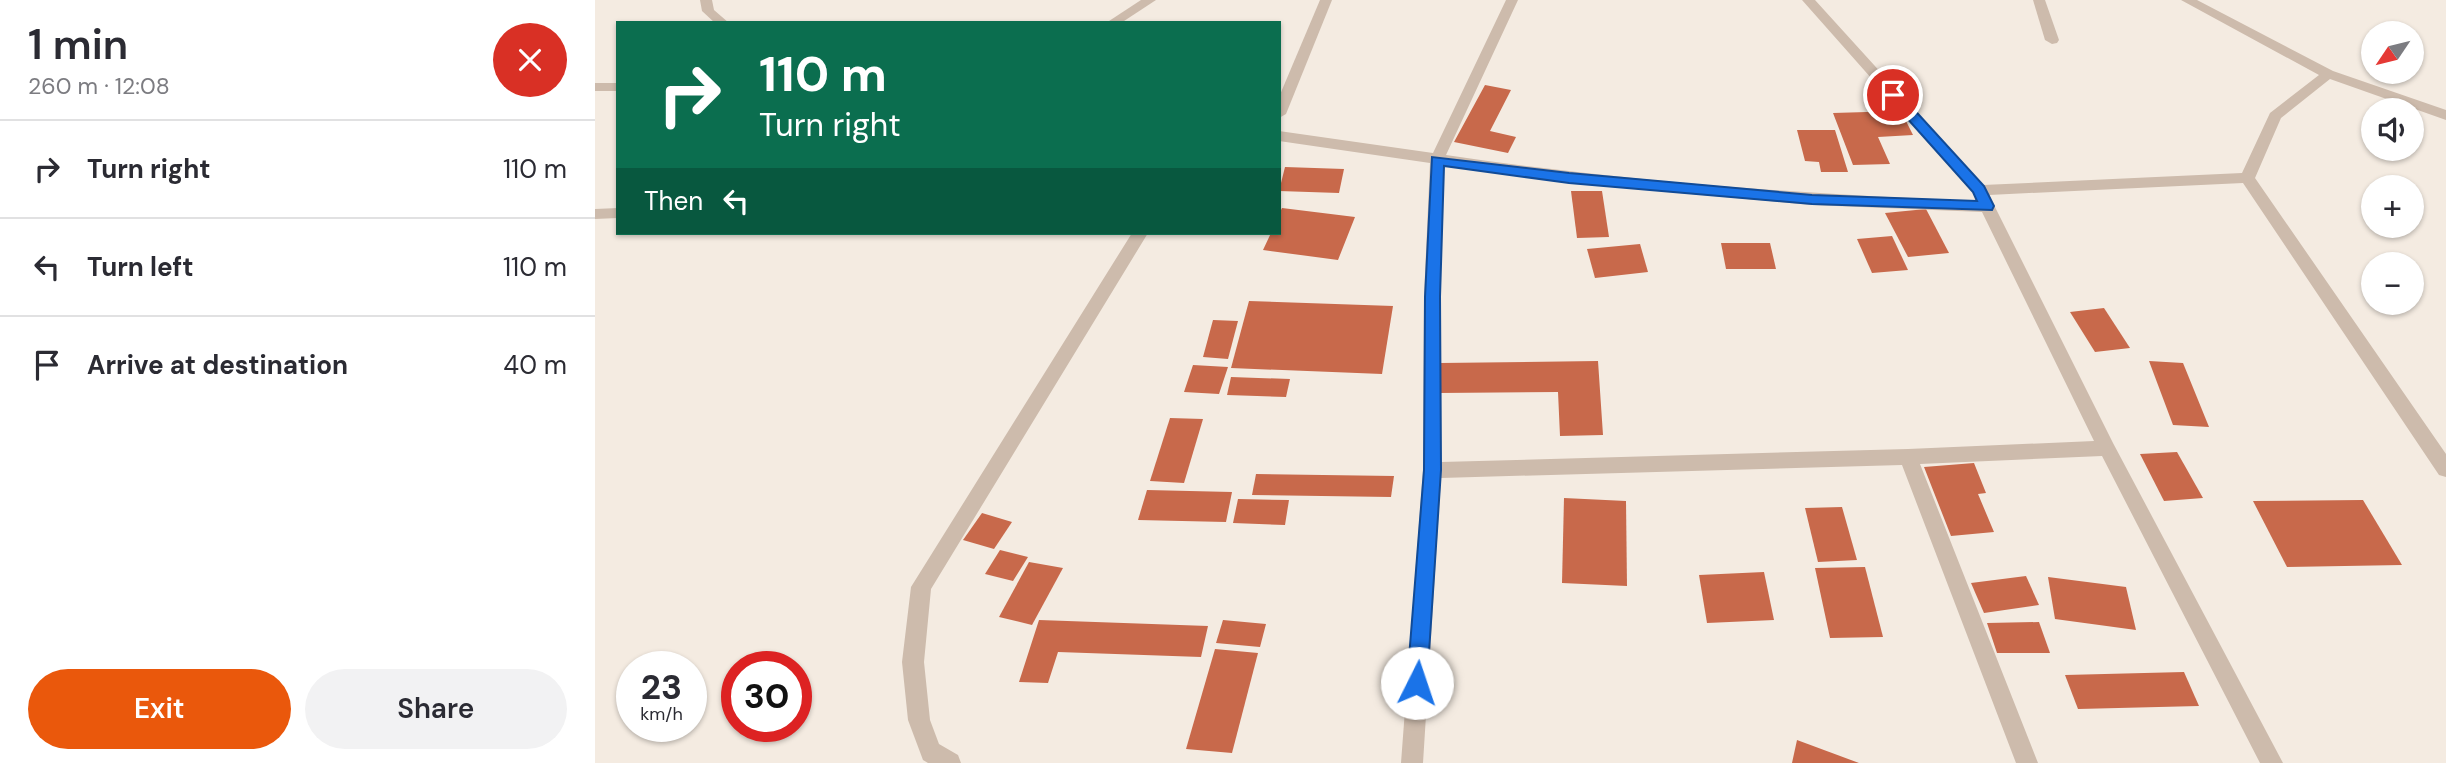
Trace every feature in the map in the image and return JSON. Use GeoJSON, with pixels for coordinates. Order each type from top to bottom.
{"type":"FeatureCollection","features":[{"type":"Feature","properties":{"kind":"street"},"geometry":{"type":"LineString","coordinates":[[706,0],[708,11],[720,21]]}},
{"type":"Feature","properties":{"kind":"street"},"geometry":{"type":"LineString","coordinates":[[1115,21],[1150,0]]}},
{"type":"Feature","properties":{"kind":"street"},"geometry":{"type":"LineString","coordinates":[[1281,109],[1326,0]]}},
{"type":"Feature","properties":{"kind":"street"},"geometry":{"type":"LineString","coordinates":[[1412,763],[1432,470],[1432,297],[1437,160],[1513,0]]}},
{"type":"Feature","properties":{"kind":"street"},"geometry":{"type":"LineString","coordinates":[[1808,0],[1979,190],[2106,448],[2272,763]]}},
{"type":"Feature","properties":{"kind":"street"},"geometry":{"type":"LineString","coordinates":[[2039,0],[2052,40]]}},
{"type":"Feature","properties":{"kind":"street"},"geometry":{"type":"LineString","coordinates":[[2187,0],[2327,74],[2446,115]]}},
{"type":"Feature","properties":{"kind":"street"},"geometry":{"type":"LineString","coordinates":[[2248,178],[2275,116],[2327,74]]}},
{"type":"Feature","properties":{"kind":"street"},"geometry":{"type":"LineString","coordinates":[[595,87],[616,87]]}},
{"type":"Feature","properties":{"kind":"street"},"geometry":{"type":"LineString","coordinates":[[1281,136],[1569,178],[1798,198],[1987,206]]}},
{"type":"Feature","properties":{"kind":"street"},"geometry":{"type":"LineString","coordinates":[[1979,190],[2248,178]]}},
{"type":"Feature","properties":{"kind":"street"},"geometry":{"type":"LineString","coordinates":[[2248,178],[2446,469]]}},
{"type":"Feature","properties":{"kind":"street"},"geometry":{"type":"LineString","coordinates":[[595,214],[616,213]]}},
{"type":"Feature","properties":{"kind":"street"},"geometry":{"type":"LineString","coordinates":[[950,763],[931,752],[919,719],[913,662],[921,587],[1139,235]]}},
{"type":"Feature","properties":{"kind":"street"},"geometry":{"type":"LineString","coordinates":[[1432,470],[1908,457],[2106,448]]}},
{"type":"Feature","properties":{"kind":"street"},"geometry":{"type":"LineString","coordinates":[[1908,457],[2027,763]]}},
{"type":"Feature","properties":{"kind":"building"},"geometry":{"type":"Polygon","coordinates":[[[1485,85],[1511,90],[1490,131],[1516,137],[1508,153],[1454,142],[1485,85]]]}},
{"type":"Feature","properties":{"kind":"building"},"geometry":{"type":"Polygon","coordinates":[[[1901,111],[1913,135],[1878,137],[1890,164],[1853,165],[1833,113],[1901,111]]]}},
{"type":"Feature","properties":{"kind":"building"},"geometry":{"type":"Polygon","coordinates":[[[1797,130],[1835,130],[1848,172],[1821,172],[1819,162],[1805,161],[1797,130]]]}},
{"type":"Feature","properties":{"kind":"building"},"geometry":{"type":"Polygon","coordinates":[[[1285,167],[1344,169],[1339,193],[1281,191],[1285,167]]]}},
{"type":"Feature","properties":{"kind":"building"},"geometry":{"type":"Polygon","coordinates":[[[1571,191],[1602,191],[1609,237],[1577,238],[1571,191]]]}},
{"type":"Feature","properties":{"kind":"building"},"geometry":{"type":"Polygon","coordinates":[[[1926,209],[1949,253],[1908,257],[1885,213],[1926,209]]]}},
{"type":"Feature","properties":{"kind":"building"},"geometry":{"type":"Polygon","coordinates":[[[1281,210],[1355,217],[1338,260],[1263,250],[1270,235],[1281,235],[1281,210]]]}},
{"type":"Feature","properties":{"kind":"building"},"geometry":{"type":"Polygon","coordinates":[[[1892,236],[1908,270],[1872,273],[1857,239],[1892,236]]]}},
{"type":"Feature","properties":{"kind":"building"},"geometry":{"type":"Polygon","coordinates":[[[1721,243],[1770,243],[1776,269],[1726,269],[1721,243]]]}},
{"type":"Feature","properties":{"kind":"building"},"geometry":{"type":"Polygon","coordinates":[[[1640,244],[1648,272],[1595,278],[1587,249],[1640,244]]]}},
{"type":"Feature","properties":{"kind":"building"},"geometry":{"type":"Polygon","coordinates":[[[1249,301],[1393,306],[1382,374],[1231,368],[1249,301]]]}},
{"type":"Feature","properties":{"kind":"building"},"geometry":{"type":"Polygon","coordinates":[[[2104,308],[2130,348],[2095,352],[2070,312],[2104,308]]]}},
{"type":"Feature","properties":{"kind":"building"},"geometry":{"type":"Polygon","coordinates":[[[1213,320],[1238,321],[1228,359],[1203,357],[1213,320]]]}},
{"type":"Feature","properties":{"kind":"building"},"geometry":{"type":"Polygon","coordinates":[[[1598,361],[1603,435],[1560,436],[1558,392],[1438,393],[1440,363],[1598,361]]]}},
{"type":"Feature","properties":{"kind":"building"},"geometry":{"type":"Polygon","coordinates":[[[2149,361],[2183,363],[2209,427],[2173,425],[2149,361]]]}},
{"type":"Feature","properties":{"kind":"building"},"geometry":{"type":"Polygon","coordinates":[[[1193,365],[1228,367],[1219,394],[1184,392],[1193,365]]]}},
{"type":"Feature","properties":{"kind":"building"},"geometry":{"type":"Polygon","coordinates":[[[1231,377],[1290,379],[1286,397],[1227,395],[1231,377]]]}},
{"type":"Feature","properties":{"kind":"building"},"geometry":{"type":"Polygon","coordinates":[[[1170,418],[1203,419],[1184,483],[1150,481],[1170,418]]]}},
{"type":"Feature","properties":{"kind":"building"},"geometry":{"type":"Polygon","coordinates":[[[2177,452],[2203,498],[2164,501],[2140,454],[2177,452]]]}},
{"type":"Feature","properties":{"kind":"building"},"geometry":{"type":"Polygon","coordinates":[[[1974,463],[1986,493],[1978,494],[1994,532],[1951,536],[1924,467],[1974,463]]]}},
{"type":"Feature","properties":{"kind":"building"},"geometry":{"type":"Polygon","coordinates":[[[1256,474],[1394,476],[1391,497],[1252,495],[1256,474]]]}},
{"type":"Feature","properties":{"kind":"building"},"geometry":{"type":"Polygon","coordinates":[[[1147,490],[1232,492],[1226,522],[1138,520],[1147,490]]]}},
{"type":"Feature","properties":{"kind":"building"},"geometry":{"type":"Polygon","coordinates":[[[1564,498],[1626,501],[1627,586],[1562,583],[1564,498]]]}},
{"type":"Feature","properties":{"kind":"building"},"geometry":{"type":"Polygon","coordinates":[[[1238,499],[1289,500],[1285,525],[1233,523],[1238,499]]]}},
{"type":"Feature","properties":{"kind":"building"},"geometry":{"type":"Polygon","coordinates":[[[2363,500],[2402,565],[2287,567],[2253,501],[2363,500]]]}},
{"type":"Feature","properties":{"kind":"building"},"geometry":{"type":"Polygon","coordinates":[[[1842,507],[1857,560],[1818,562],[1805,508],[1842,507]]]}},
{"type":"Feature","properties":{"kind":"building"},"geometry":{"type":"Polygon","coordinates":[[[982,513],[1012,522],[994,549],[963,540],[982,513]]]}},
{"type":"Feature","properties":{"kind":"building"},"geometry":{"type":"Polygon","coordinates":[[[1000,550],[1028,557],[1013,581],[985,574],[1000,550]]]}},
{"type":"Feature","properties":{"kind":"building"},"geometry":{"type":"Polygon","coordinates":[[[1029,562],[1063,568],[1032,625],[999,617],[1029,562]]]}},
{"type":"Feature","properties":{"kind":"building"},"geometry":{"type":"Polygon","coordinates":[[[1865,567],[1883,637],[1830,638],[1815,568],[1865,567]]]}},
{"type":"Feature","properties":{"kind":"building"},"geometry":{"type":"Polygon","coordinates":[[[1764,572],[1774,620],[1707,623],[1699,575],[1764,572]]]}},
{"type":"Feature","properties":{"kind":"building"},"geometry":{"type":"Polygon","coordinates":[[[2026,576],[2039,605],[1984,613],[1971,583],[2026,576]]]}},
{"type":"Feature","properties":{"kind":"building"},"geometry":{"type":"Polygon","coordinates":[[[2048,577],[2126,587],[2136,630],[2055,619],[2048,577]]]}},
{"type":"Feature","properties":{"kind":"building"},"geometry":{"type":"Polygon","coordinates":[[[1039,620],[1208,626],[1201,657],[1058,652],[1048,683],[1019,682],[1039,620]]]}},
{"type":"Feature","properties":{"kind":"building"},"geometry":{"type":"Polygon","coordinates":[[[1223,620],[1266,624],[1260,647],[1216,643],[1223,620]]]}},
{"type":"Feature","properties":{"kind":"building"},"geometry":{"type":"Polygon","coordinates":[[[2039,622],[2050,653],[1997,653],[1987,623],[2039,622]]]}},
{"type":"Feature","properties":{"kind":"building"},"geometry":{"type":"Polygon","coordinates":[[[1215,649],[1258,653],[1232,753],[1186,749],[1215,649]]]}},
{"type":"Feature","properties":{"kind":"building"},"geometry":{"type":"Polygon","coordinates":[[[2184,672],[2199,706],[2078,709],[2065,675],[2184,672]]]}},
{"type":"Feature","properties":{"kind":"building"},"geometry":{"type":"Polygon","coordinates":[[[1797,740],[1859,763],[1792,763],[1797,740]]]}},
{"type":"Feature","properties":{"kind":"route"},"geometry":{"type":"LineString","coordinates":[[1417,683],[1432,470],[1432,297],[1437,160],[1569,178],[1812,200],[1987,206],[1979,190],[1893,95]]}}]}
